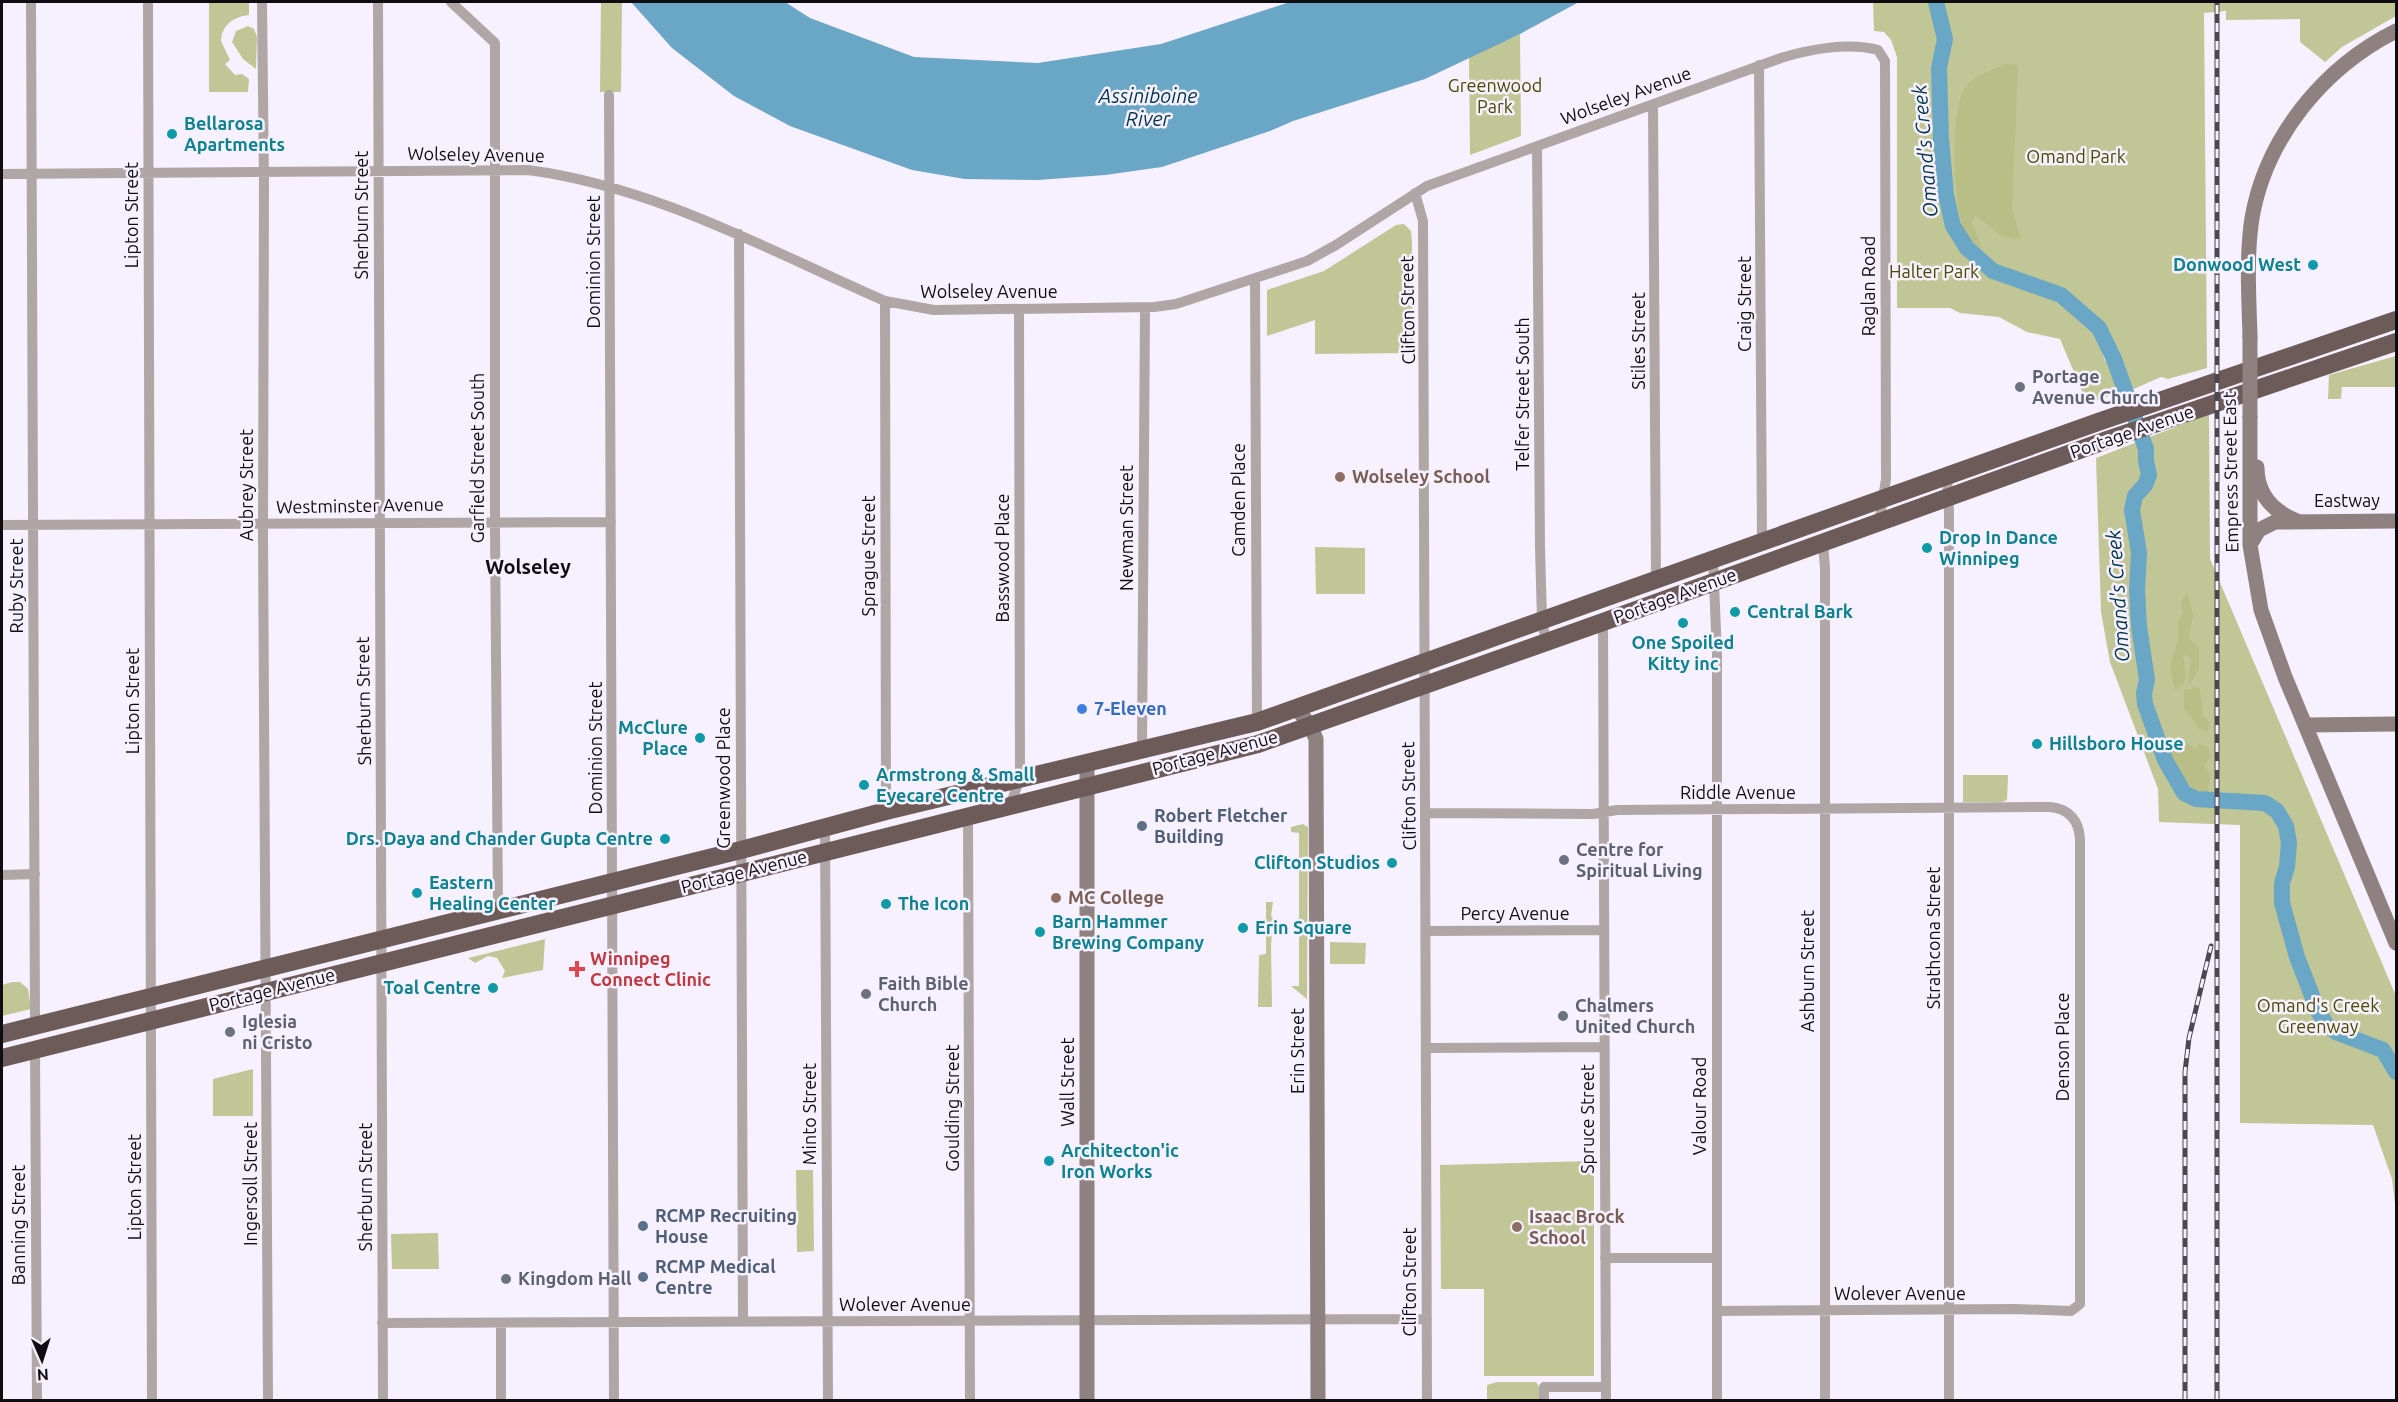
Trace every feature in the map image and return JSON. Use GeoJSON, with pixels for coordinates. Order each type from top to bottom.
{"type":"FeatureCollection","features":[{"type":"Feature","properties":{"kind":"highway","name":"Portage Avenue"},"geometry":{"type":"LineString","coordinates":[[2,1034],[741,850],[886,811],[1257,722],[2166,398],[2397,320]]}},
{"type":"Feature","properties":{"kind":"highway","name":"Portage Avenue"},"geometry":{"type":"LineString","coordinates":[[2,1059],[1258,744],[2107,440],[2397,342]]}},
{"type":"Feature","properties":{"kind":"main road","name":"Empress Street East"},"geometry":{"type":"LineString","coordinates":[[2397,31],[2364,50],[2331,76],[2300,111],[2269,161],[2258,193],[2251,228],[2254,416],[2250,545],[2255,581],[2264,618],[2397,943]]}},
{"type":"Feature","properties":{"kind":"main road","name":"Empress Street East"},"geometry":{"type":"LineString","coordinates":[[2254,336],[2257,244],[2262,207],[2273,172],[2292,136],[2320,98],[2355,66],[2397,42]]}},
{"type":"Feature","properties":{"kind":"main road","name":"Empress Street East"},"geometry":{"type":"LineString","coordinates":[[2254,416],[2259,485],[2270,504],[2285,516],[2297,521]]}},
{"type":"Feature","properties":{"kind":"main road","name":"Eastway"},"geometry":{"type":"LineString","coordinates":[[2250,545],[2256,533],[2263,527],[2276,522],[2397,521]]}},
{"type":"Feature","properties":{"kind":"main road","name":"Erin Street"},"geometry":{"type":"LineString","coordinates":[[1296,708],[1310,725],[1316,739],[1318,1401]]}},
{"type":"Feature","properties":{"kind":"main road"},"geometry":{"type":"LineString","coordinates":[[2306,725],[2397,724]]}},
{"type":"Feature","properties":{"kind":"main road","name":"Wall Street"},"geometry":{"type":"LineString","coordinates":[[1087,763],[1087,1401]]}},
{"type":"Feature","properties":{"kind":"street","name":"Ruby Street"},"geometry":{"type":"LineString","coordinates":[[31,2],[35,1026]]}},
{"type":"Feature","properties":{"kind":"street","name":"Lipton Street"},"geometry":{"type":"LineString","coordinates":[[148,2],[152,1401]]}},
{"type":"Feature","properties":{"kind":"street","name":"Aubrey Street"},"geometry":{"type":"LineString","coordinates":[[262,2],[266,968]]}},
{"type":"Feature","properties":{"kind":"street","name":"Sherburn Street"},"geometry":{"type":"LineString","coordinates":[[378,2],[383,1401]]}},
{"type":"Feature","properties":{"kind":"street","name":"Garfield Street South"},"geometry":{"type":"LineString","coordinates":[[451,2],[495,43],[498,909]]}},
{"type":"Feature","properties":{"kind":"street","name":"Wolseley Avenue"},"geometry":{"type":"LineString","coordinates":[[2,174],[528,170],[555,174],[666,204],[739,234],[885,301],[934,310],[1145,308],[1176,304],[1317,256],[1427,186],[1760,65],[1815,50],[1864,47],[1878,50]]}},
{"type":"Feature","properties":{"kind":"street","name":"Raglan Road"},"geometry":{"type":"LineString","coordinates":[[1878,50],[1885,61],[1886,183],[1886,479],[1879,523]]}},
{"type":"Feature","properties":{"kind":"street","name":"Craig Street"},"geometry":{"type":"LineString","coordinates":[[1760,65],[1762,542]]}},
{"type":"Feature","properties":{"kind":"street","name":"Dominion Street"},"geometry":{"type":"LineString","coordinates":[[609,95],[614,1401]]}},
{"type":"Feature","properties":{"kind":"street","name":"Stiles Street"},"geometry":{"type":"LineString","coordinates":[[1653,104],[1656,579]]}},
{"type":"Feature","properties":{"kind":"street","name":"Telfer Street South"},"geometry":{"type":"LineString","coordinates":[[1537,146],[1542,620],[1546,642]]}},
{"type":"Feature","properties":{"kind":"street","name":"Clifton Street"},"geometry":{"type":"LineString","coordinates":[[1415,193],[1424,221],[1427,1401]]}},
{"type":"Feature","properties":{"kind":"street","name":"Greenwood Place"},"geometry":{"type":"LineString","coordinates":[[739,234],[743,1322]]}},
{"type":"Feature","properties":{"kind":"street","name":"Camden Place"},"geometry":{"type":"LineString","coordinates":[[1255,278],[1257,722]]}},
{"type":"Feature","properties":{"kind":"street","name":"Sprague Street"},"geometry":{"type":"LineString","coordinates":[[885,301],[886,811]]}},
{"type":"Feature","properties":{"kind":"street","name":"Newman Street"},"geometry":{"type":"LineString","coordinates":[[1142,749],[1145,308]]}},
{"type":"Feature","properties":{"kind":"street","name":"Basswood Place"},"geometry":{"type":"LineString","coordinates":[[1010,806],[1020,778],[1019,309]]}},
{"type":"Feature","properties":{"kind":"street","name":"Strathcona Street"},"geometry":{"type":"LineString","coordinates":[[1947,476],[1951,808],[1949,1401]]}},
{"type":"Feature","properties":{"kind":"street","name":"Westminster Avenue"},"geometry":{"type":"LineString","coordinates":[[2,525],[611,522]]}},
{"type":"Feature","properties":{"kind":"street","name":"Ashburn Street"},"geometry":{"type":"LineString","coordinates":[[1823,543],[1825,568],[1825,1401]]}},
{"type":"Feature","properties":{"kind":"street","name":"Valour Road"},"geometry":{"type":"LineString","coordinates":[[1713,559],[1715,581],[1717,1401]]}},
{"type":"Feature","properties":{"kind":"street","name":"Spruce Street"},"geometry":{"type":"LineString","coordinates":[[1603,622],[1606,1401]]}},
{"type":"Feature","properties":{"kind":"street","name":"Riddle Avenue"},"geometry":{"type":"LineString","coordinates":[[1426,813],[2050,807]]}},
{"type":"Feature","properties":{"kind":"street","name":"Denson Place"},"geometry":{"type":"LineString","coordinates":[[2050,807],[2061,809],[2072,816],[2079,827],[2080,839],[2080,1304]]}},
{"type":"Feature","properties":{"kind":"street","name":"Goulding Street"},"geometry":{"type":"LineString","coordinates":[[968,816],[970,1401]]}},
{"type":"Feature","properties":{"kind":"street","name":"Minto Street"},"geometry":{"type":"LineString","coordinates":[[825,828],[828,1401]]}},
{"type":"Feature","properties":{"kind":"street"},"geometry":{"type":"LineString","coordinates":[[2,875],[35,874]]}},
{"type":"Feature","properties":{"kind":"street","name":"Percy Avenue"},"geometry":{"type":"LineString","coordinates":[[1426,931],[1604,930]]}},
{"type":"Feature","properties":{"kind":"street","name":"Ingersoll Street"},"geometry":{"type":"LineString","coordinates":[[266,968],[268,1401]]}},
{"type":"Feature","properties":{"kind":"street"},"geometry":{"type":"LineString","coordinates":[[1427,1048],[1604,1047]]}},
{"type":"Feature","properties":{"kind":"street","name":"Banning Street"},"geometry":{"type":"LineString","coordinates":[[35,1050],[37,1401]]}},
{"type":"Feature","properties":{"kind":"street"},"geometry":{"type":"LineString","coordinates":[[1605,1258],[1717,1258]]}},
{"type":"Feature","properties":{"kind":"street","name":"Wolever Avenue"},"geometry":{"type":"LineString","coordinates":[[1717,1311],[2071,1311],[2080,1304]]}},
{"type":"Feature","properties":{"kind":"street","name":"Wolever Avenue"},"geometry":{"type":"LineString","coordinates":[[382,1323],[1427,1319]]}},
{"type":"Feature","properties":{"kind":"street"},"geometry":{"type":"LineString","coordinates":[[501,1323],[501,1401]]}},
{"type":"Feature","properties":{"kind":"street"},"geometry":{"type":"LineString","coordinates":[[1544,1401],[1544,1387],[1606,1387]]}},
{"type":"Feature","properties":{"kind":"green space"},"geometry":{"type":"Polygon","coordinates":[[[209,2],[249,2],[249,15],[229,23],[221,41],[230,60],[225,64],[235,75],[242,74],[249,79],[248,92],[209,92],[209,2]]]}},
{"type":"Feature","properties":{"kind":"green space"},"geometry":{"type":"Polygon","coordinates":[[[601,2],[622,2],[621,92],[600,92],[601,2]]]}},
{"type":"Feature","properties":{"kind":"green space","name":"Omand Park"},"geometry":{"type":"Polygon","coordinates":[[[1873,2],[2396,2],[2396,16],[2342,47],[2325,62],[2300,42],[2300,19],[2226,20],[2226,11],[2204,13],[2207,368],[2168,379],[2161,377],[2129,391],[2122,376],[2118,358],[2107,343],[2101,323],[2092,312],[2065,290],[2023,279],[1990,264],[1963,235],[1958,226],[1947,177],[1948,127],[1945,74],[1934,74],[1942,205],[1952,231],[1968,255],[1994,275],[2046,294],[2090,325],[2096,332],[2105,361],[2110,361],[2122,392],[2087,403],[2060,339],[2027,332],[1999,317],[1960,313],[1950,308],[1897,308],[1897,57],[1891,40],[1884,32],[1874,31],[1873,2]]]}},
{"type":"Feature","properties":{"kind":"green space"},"geometry":{"type":"Polygon","coordinates":[[[248,26],[254,29],[257,37],[256,69],[243,59],[232,42],[236,31],[248,26]]]}},
{"type":"Feature","properties":{"kind":"green space","name":"Greenwood Park"},"geometry":{"type":"Polygon","coordinates":[[[1520,34],[1521,136],[1470,155],[1469,56],[1520,34]]]}},
{"type":"Feature","properties":{"kind":"green space"},"geometry":{"type":"Polygon","coordinates":[[[2005,64],[2018,65],[2012,210],[2021,239],[2003,237],[1975,215],[1972,222],[1982,249],[1967,235],[1960,216],[1954,156],[1957,115],[1961,99],[1969,83],[2005,64]]]}},
{"type":"Feature","properties":{"kind":"green space"},"geometry":{"type":"Polygon","coordinates":[[[1404,224],[1411,231],[1412,241],[1413,353],[1315,354],[1315,320],[1267,336],[1267,290],[1324,271],[1396,225],[1404,224]]]}},
{"type":"Feature","properties":{"kind":"green space"},"geometry":{"type":"Polygon","coordinates":[[[2396,356],[2396,387],[2342,387],[2341,399],[2328,399],[2329,375],[2396,356]]]}},
{"type":"Feature","properties":{"kind":"green space","name":"Omand's Creek Greenway"},"geometry":{"type":"Polygon","coordinates":[[[2209,414],[2210,559],[2396,996],[2396,1212],[2392,1179],[2373,1125],[2240,1123],[2240,825],[2159,822],[2158,789],[2110,662],[2101,612],[2096,458],[2209,414]]]}},
{"type":"Feature","properties":{"kind":"green space"},"geometry":{"type":"Polygon","coordinates":[[[1315,547],[1365,548],[1365,594],[1316,594],[1315,547]]]}},
{"type":"Feature","properties":{"kind":"green space"},"geometry":{"type":"Polygon","coordinates":[[[2187,592],[2193,615],[2189,638],[2199,649],[2199,669],[2190,684],[2188,678],[2191,659],[2183,655],[2186,677],[2183,685],[2175,690],[2170,667],[2178,639],[2178,622],[2183,613],[2181,602],[2187,592]]]}},
{"type":"Feature","properties":{"kind":"green space"},"geometry":{"type":"Polygon","coordinates":[[[2193,686],[2200,689],[2203,717],[2207,718],[2209,723],[2207,733],[2198,728],[2184,709],[2184,689],[2191,690],[2193,686]]]}},
{"type":"Feature","properties":{"kind":"green space"},"geometry":{"type":"Polygon","coordinates":[[[2181,740],[2196,749],[2198,744],[2208,747],[2211,757],[2204,766],[2210,775],[2207,798],[2196,797],[2195,790],[2178,773],[2177,765],[2169,764],[2164,752],[2164,743],[2170,745],[2169,750],[2171,751],[2174,742],[2181,740]]]}},
{"type":"Feature","properties":{"kind":"green space"},"geometry":{"type":"Polygon","coordinates":[[[1963,775],[2008,775],[2007,800],[1963,802],[1963,775]]]}},
{"type":"Feature","properties":{"kind":"green space"},"geometry":{"type":"Polygon","coordinates":[[[1303,824],[1308,827],[1307,999],[1291,986],[1299,986],[1299,833],[1291,832],[1291,827],[1303,824]]]}},
{"type":"Feature","properties":{"kind":"green space"},"geometry":{"type":"Polygon","coordinates":[[[1266,902],[1273,902],[1271,916],[1273,918],[1272,1007],[1258,1007],[1259,955],[1266,954],[1266,902]]]}},
{"type":"Feature","properties":{"kind":"green space"},"geometry":{"type":"Polygon","coordinates":[[[545,939],[543,970],[502,978],[505,971],[497,958],[488,956],[475,963],[468,958],[545,939]]]}},
{"type":"Feature","properties":{"kind":"green space"},"geometry":{"type":"Polygon","coordinates":[[[1330,942],[1366,943],[1365,964],[1330,964],[1330,942]]]}},
{"type":"Feature","properties":{"kind":"green space"},"geometry":{"type":"Polygon","coordinates":[[[20,982],[28,989],[31,1009],[2,1016],[2,985],[20,982]]]}},
{"type":"Feature","properties":{"kind":"green space"},"geometry":{"type":"Polygon","coordinates":[[[253,1069],[253,1116],[213,1116],[213,1079],[253,1069]]]}},
{"type":"Feature","properties":{"kind":"green space"},"geometry":{"type":"Polygon","coordinates":[[[1594,1161],[1594,1376],[1484,1376],[1484,1289],[1441,1289],[1440,1165],[1594,1161]]]}},
{"type":"Feature","properties":{"kind":"green space"},"geometry":{"type":"Polygon","coordinates":[[[796,1170],[813,1170],[814,1251],[797,1252],[796,1170]]]}},
{"type":"Feature","properties":{"kind":"green space"},"geometry":{"type":"Polygon","coordinates":[[[438,1233],[439,1269],[392,1269],[391,1234],[438,1233]]]}},
{"type":"Feature","properties":{"kind":"green space"},"geometry":{"type":"Polygon","coordinates":[[[1497,1382],[1536,1382],[1539,1387],[1539,1400],[1487,1400],[1487,1385],[1497,1382]]]}},
{"type":"Feature","properties":{"kind":"water","name":"Assiniboine River"},"geometry":{"type":"Polygon","coordinates":[[[631,2],[785,2],[810,18],[914,57],[1038,63],[1161,44],[1290,2],[1579,2],[1520,34],[1425,79],[1293,121],[1270,131],[1162,167],[1105,175],[1038,180],[965,179],[912,170],[790,126],[734,96],[672,48],[631,2]]]}},
{"type":"Feature","properties":{"kind":"waterway","name":"Omand's Creek"},"geometry":{"type":"LineString","coordinates":[[1936,2],[1945,39],[1939,68],[1941,139],[1946,195],[1953,226],[1967,248],[1993,271],[2061,295],[2099,328],[2114,359],[2146,449],[2149,475],[2145,485],[2135,496],[2132,510],[2139,553],[2137,590],[2139,626],[2147,680],[2144,693],[2145,704],[2165,760],[2184,793],[2196,799],[2265,803],[2277,811],[2286,826],[2289,843],[2287,867],[2282,883],[2282,903],[2297,957],[2318,1011],[2326,1024],[2336,1032],[2383,1050],[2396,1072]]}},
{"type":"Feature","properties":{"kind":"railway"},"geometry":{"type":"LineString","coordinates":[[2217,2],[2217,1400]]}},
{"type":"Feature","properties":{"kind":"railway"},"geometry":{"type":"LineString","coordinates":[[2185,1400],[2185,1072],[2189,1038],[2211,946]]}},
{"type":"Feature","properties":{"kind":"place","name":"Bellarosa Apartments"},"geometry":{"type":"Point","coordinates":[172,134]}},
{"type":"Feature","properties":{"kind":"place","name":"Donwood West"},"geometry":{"type":"Point","coordinates":[2313,265]}},
{"type":"Feature","properties":{"kind":"place","name":"Portage Avenue Church"},"geometry":{"type":"Point","coordinates":[2020,387]}},
{"type":"Feature","properties":{"kind":"place","name":"Wolseley School"},"geometry":{"type":"Point","coordinates":[1340,477]}},
{"type":"Feature","properties":{"kind":"place","name":"Drop In Dance Winnipeg"},"geometry":{"type":"Point","coordinates":[1927,548]}},
{"type":"Feature","properties":{"kind":"place","name":"Central Bark"},"geometry":{"type":"Point","coordinates":[1735,612]}},
{"type":"Feature","properties":{"kind":"place","name":"One Spoiled Kitty inc"},"geometry":{"type":"Point","coordinates":[1683,623]}},
{"type":"Feature","properties":{"kind":"place","name":"7-Eleven"},"geometry":{"type":"Point","coordinates":[1082,709]}},
{"type":"Feature","properties":{"kind":"place","name":"McClure Place"},"geometry":{"type":"Point","coordinates":[700,738]}},
{"type":"Feature","properties":{"kind":"place","name":"Hillsboro House"},"geometry":{"type":"Point","coordinates":[2037,744]}},
{"type":"Feature","properties":{"kind":"place","name":"Armstrong & Small Eyecare Centre"},"geometry":{"type":"Point","coordinates":[864,785]}},
{"type":"Feature","properties":{"kind":"place","name":"Robert Fletcher Building"},"geometry":{"type":"Point","coordinates":[1142,826]}},
{"type":"Feature","properties":{"kind":"place","name":"Drs. Daya and Chander Gupta Centre"},"geometry":{"type":"Point","coordinates":[665,839]}},
{"type":"Feature","properties":{"kind":"place","name":"Centre for Spiritual Living"},"geometry":{"type":"Point","coordinates":[1564,860]}},
{"type":"Feature","properties":{"kind":"place","name":"Clifton Studios"},"geometry":{"type":"Point","coordinates":[1392,863]}},
{"type":"Feature","properties":{"kind":"place","name":"Eastern Healing Center"},"geometry":{"type":"Point","coordinates":[417,893]}},
{"type":"Feature","properties":{"kind":"place","name":"MC College"},"geometry":{"type":"Point","coordinates":[1056,898]}},
{"type":"Feature","properties":{"kind":"place","name":"The Icon"},"geometry":{"type":"Point","coordinates":[886,904]}},
{"type":"Feature","properties":{"kind":"place","name":"Erin Square"},"geometry":{"type":"Point","coordinates":[1243,928]}},
{"type":"Feature","properties":{"kind":"place","name":"Barn Hammer Brewing Company"},"geometry":{"type":"Point","coordinates":[1040,932]}},
{"type":"Feature","properties":{"kind":"place","name":"Winnipeg Connect Clinic"},"geometry":{"type":"Point","coordinates":[577,969]}},
{"type":"Feature","properties":{"kind":"place","name":"Toal Centre"},"geometry":{"type":"Point","coordinates":[493,988]}},
{"type":"Feature","properties":{"kind":"place","name":"Faith Bible Church"},"geometry":{"type":"Point","coordinates":[866,994]}},
{"type":"Feature","properties":{"kind":"place","name":"Chalmers United Church"},"geometry":{"type":"Point","coordinates":[1563,1016]}},
{"type":"Feature","properties":{"kind":"place","name":"Iglesia ni Cristo"},"geometry":{"type":"Point","coordinates":[230,1032]}},
{"type":"Feature","properties":{"kind":"place","name":"Architecton'ic Iron Works"},"geometry":{"type":"Point","coordinates":[1049,1161]}},
{"type":"Feature","properties":{"kind":"place","name":"RCMP Recruiting House"},"geometry":{"type":"Point","coordinates":[643,1226]}},
{"type":"Feature","properties":{"kind":"place","name":"Isaac Brock School"},"geometry":{"type":"Point","coordinates":[1517,1227]}},
{"type":"Feature","properties":{"kind":"place","name":"RCMP Medical Centre"},"geometry":{"type":"Point","coordinates":[643,1277]}},
{"type":"Feature","properties":{"kind":"place","name":"Kingdom Hall"},"geometry":{"type":"Point","coordinates":[506,1279]}},
{"type":"Feature","properties":{"kind":"district","name":"Wolseley"},"geometry":{"type":"Point","coordinates":[528,567]}},
{"type":"Feature","properties":{"kind":"park label","name":"Halter Park"},"geometry":{"type":"Point","coordinates":[1934,272]}}]}
